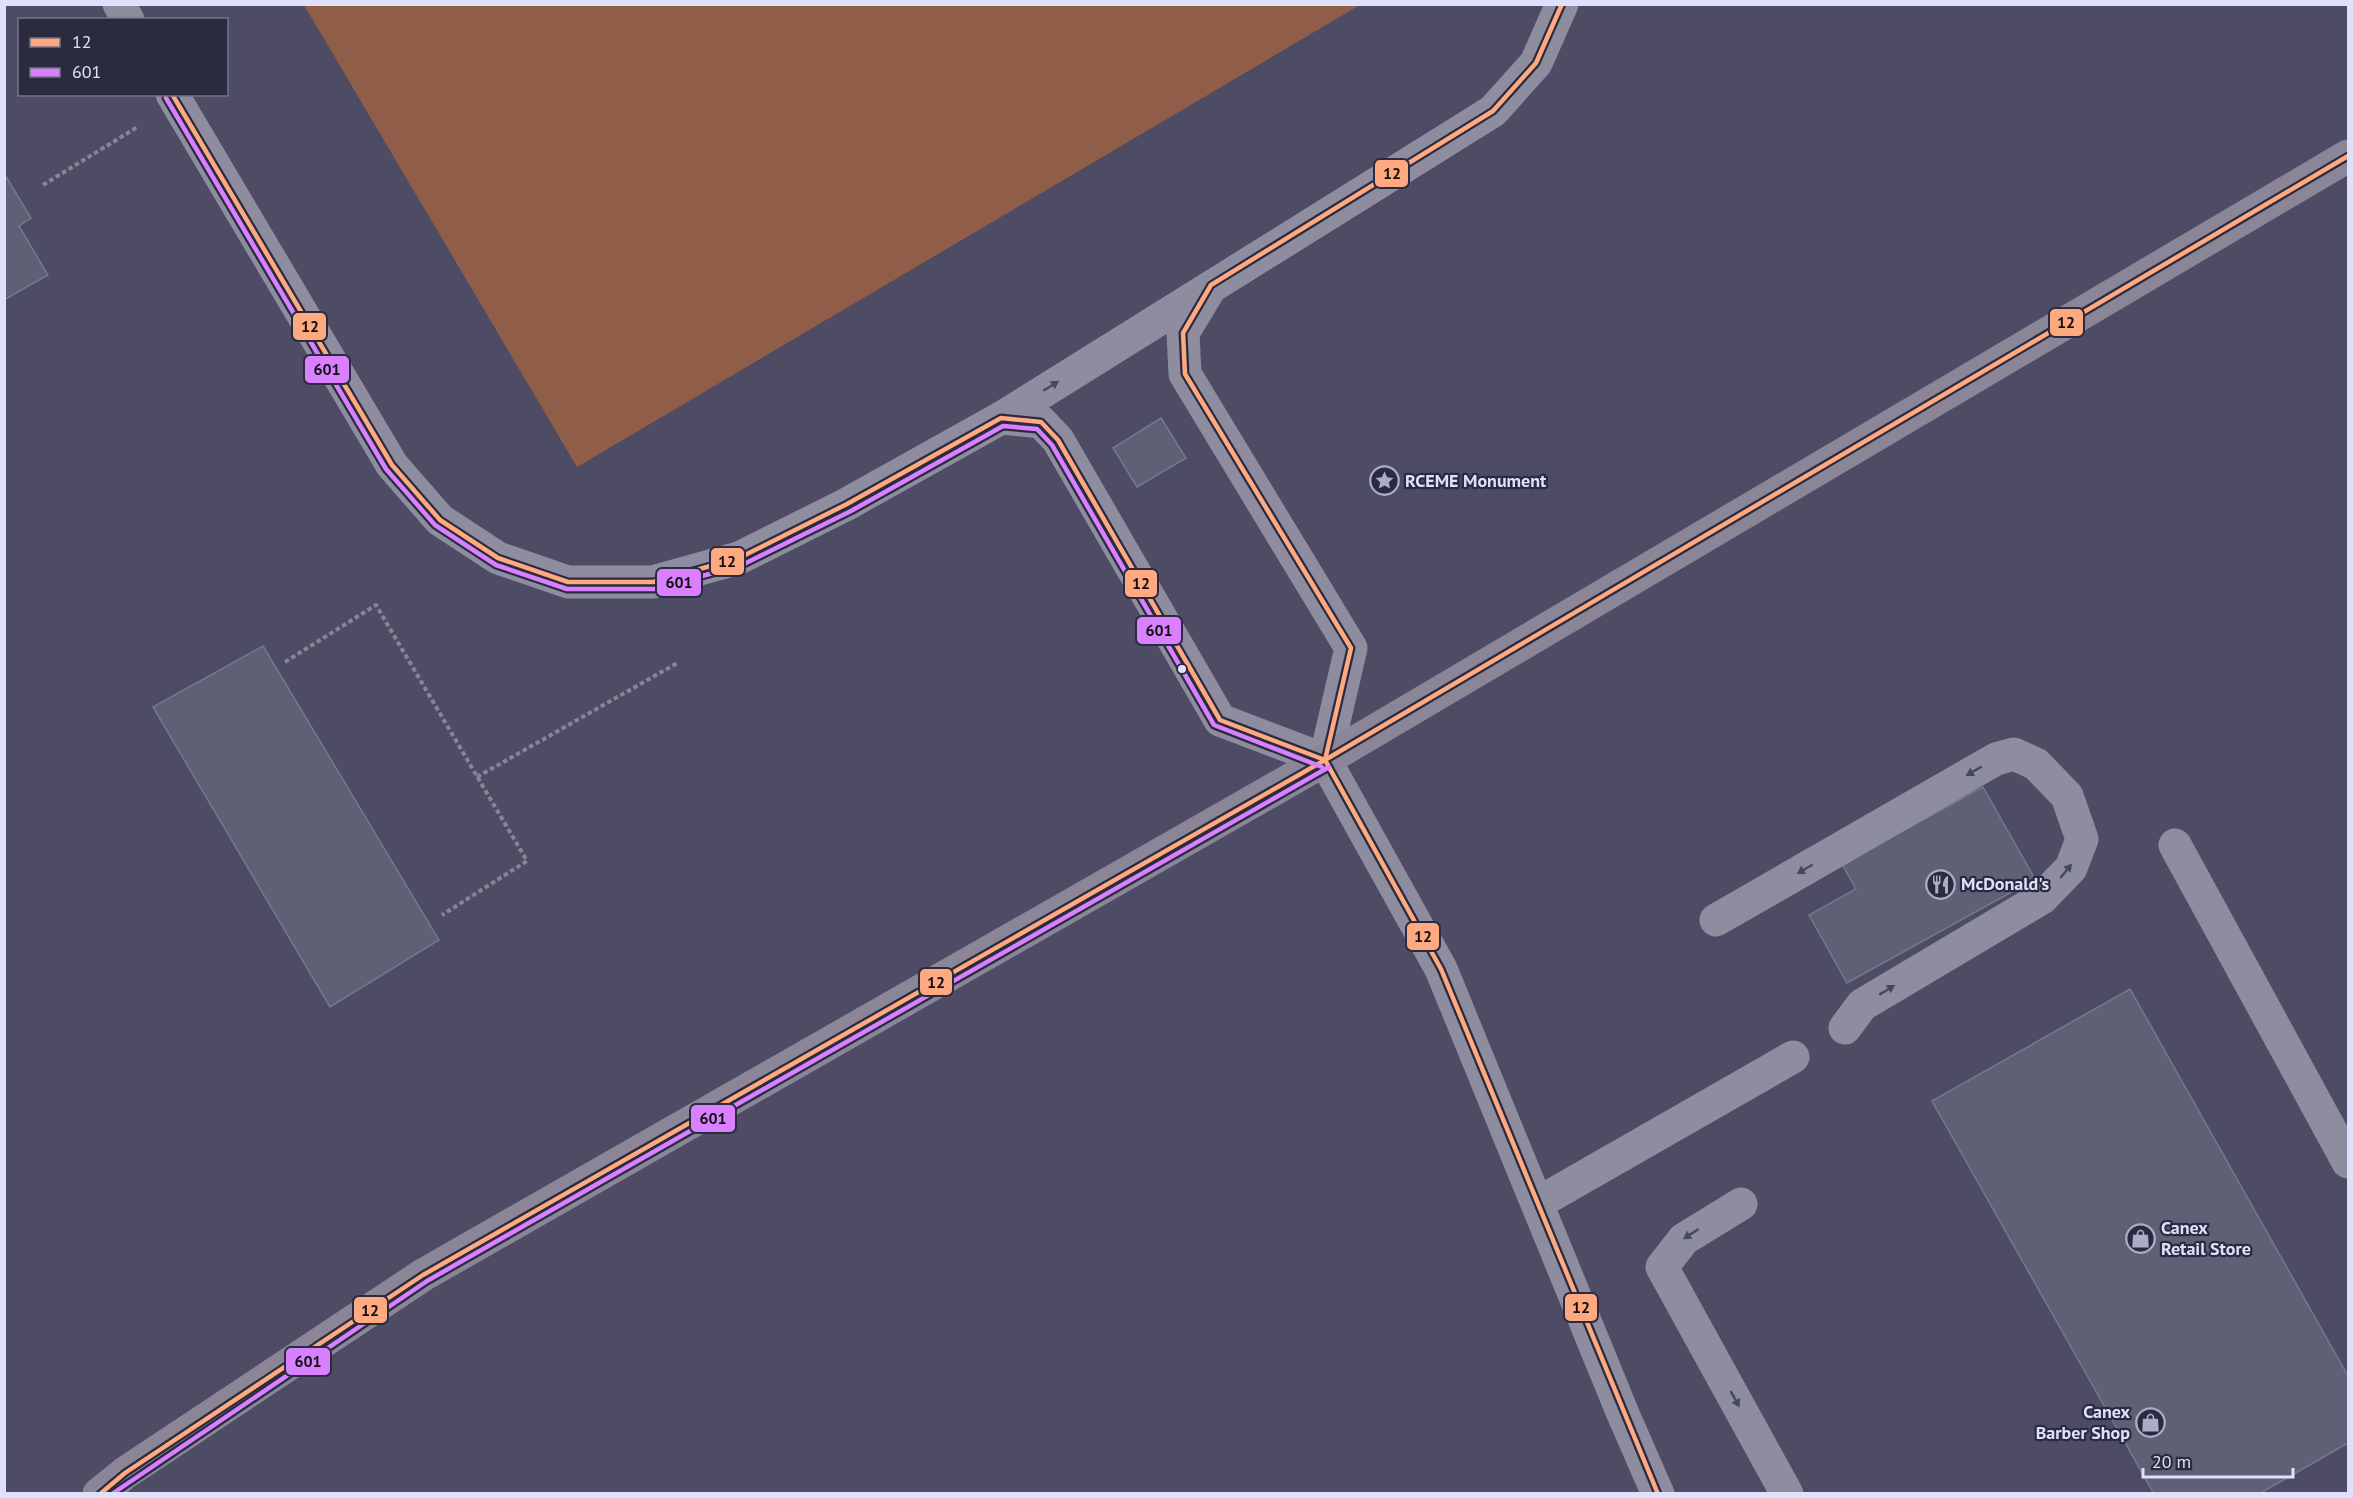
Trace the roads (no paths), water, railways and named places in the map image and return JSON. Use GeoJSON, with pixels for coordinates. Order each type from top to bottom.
{"type":"FeatureCollection","features":[{"type":"Feature","properties":{"kind":"main road"},"geometry":{"type":"LineString","coordinates":[[99,1494],[125,1473],[423,1275],[1325,760],[2349,156]]}},
{"type":"Feature","properties":{"kind":"street"},"geometry":{"type":"LineString","coordinates":[[119,4],[127,18]]}},
{"type":"Feature","properties":{"kind":"street"},"geometry":{"type":"LineString","coordinates":[[173,96],[392,465],[440,520],[498,558],[568,582],[653,582],[739,558],[847,504],[1001,418],[1493,111],[1536,63],[1562,4]]}},
{"type":"Feature","properties":{"kind":"street"},"geometry":{"type":"LineString","coordinates":[[1212,285],[1182,333],[1185,374],[1351,648],[1325,760]]}},
{"type":"Feature","properties":{"kind":"street"},"geometry":{"type":"LineString","coordinates":[[1001,418],[1041,422],[1058,440],[1220,720],[1325,760],[1441,969],[1658,1494]]}},
{"type":"Feature","properties":{"kind":"street"},"geometry":{"type":"LineString","coordinates":[[1716,920],[1996,759],[2014,754],[2036,764],[2067,796],[2082,839],[2071,868],[2042,898],[1863,1005],[1845,1028]]}},
{"type":"Feature","properties":{"kind":"street"},"geometry":{"type":"LineString","coordinates":[[2175,845],[2349,1162]]}},
{"type":"Feature","properties":{"kind":"street"},"geometry":{"type":"LineString","coordinates":[[1538,1203],[1793,1057]]}},
{"type":"Feature","properties":{"kind":"street"},"geometry":{"type":"LineString","coordinates":[[1741,1204],[1683,1239],[1662,1267],[1788,1494]]}},
{"type":"Feature","properties":{"kind":"place","name":"RCEME Monument"},"geometry":{"type":"Point","coordinates":[1384,481]}},
{"type":"Feature","properties":{"kind":"place","name":"McDonald's"},"geometry":{"type":"Point","coordinates":[1940,884]}},
{"type":"Feature","properties":{"kind":"place","name":"Canex Retail Store"},"geometry":{"type":"Point","coordinates":[2140,1238]}},
{"type":"Feature","properties":{"kind":"place","name":"Canex Barber Shop"},"geometry":{"type":"Point","coordinates":[2151,1422]}}]}
